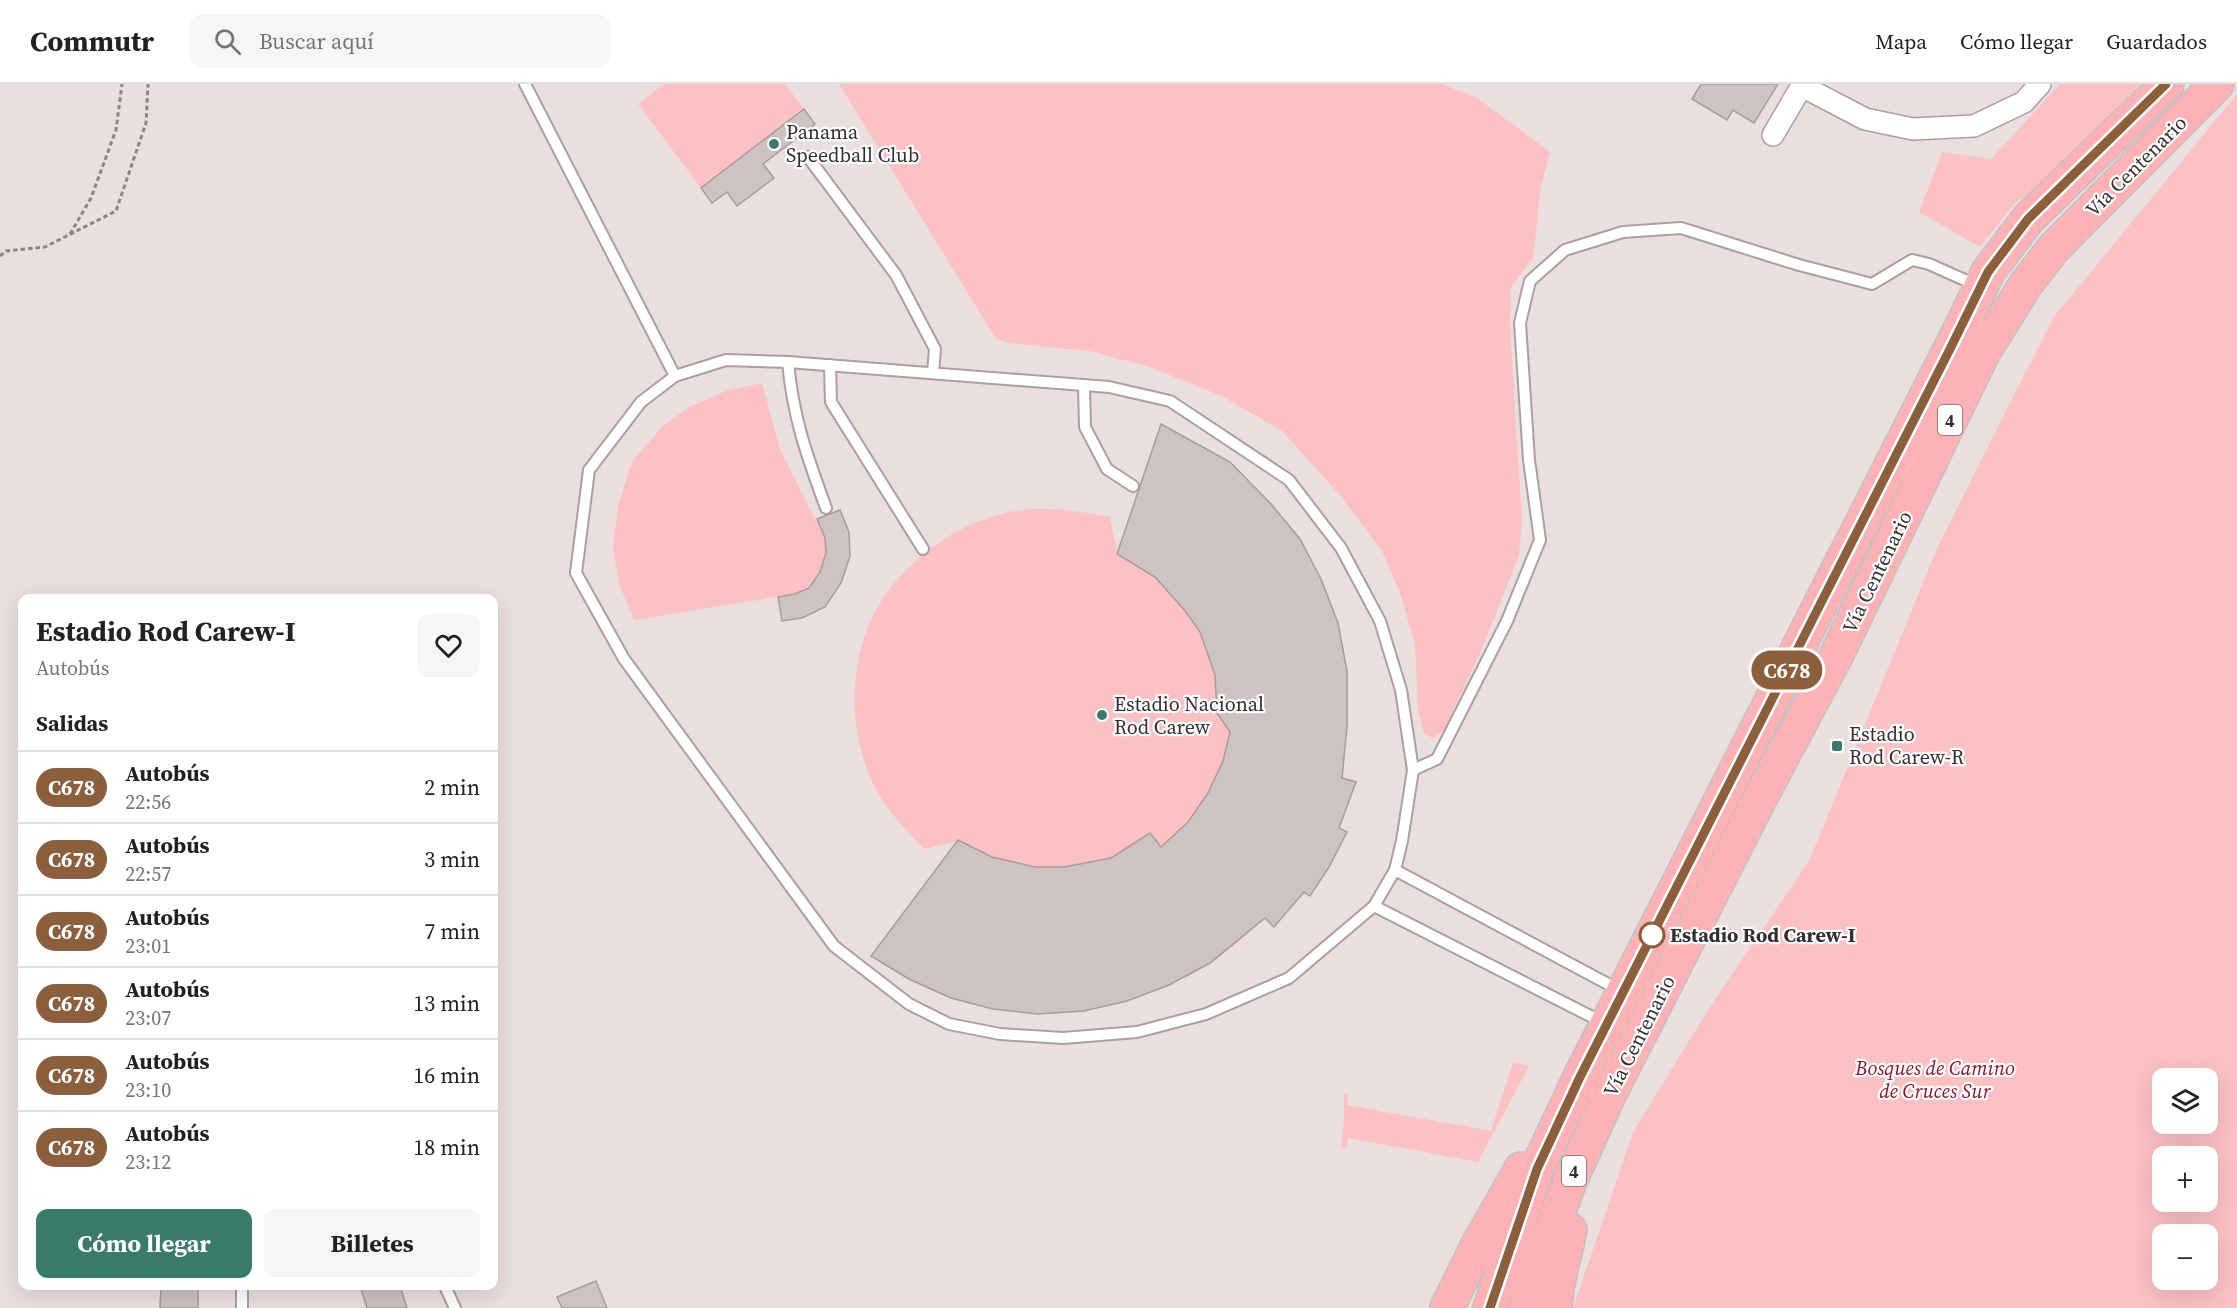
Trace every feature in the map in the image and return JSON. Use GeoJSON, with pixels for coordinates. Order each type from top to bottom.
{"type":"FeatureCollection","features":[{"type":"Feature","properties":{"kind":"highway","name":"Vía Centenario"},"geometry":{"type":"LineString","coordinates":[[1526,1308],[1536,1273],[1570,1181],[1608,1097],[1623,1033],[1980,287],[1988,272],[2028,219],[2167,84]]}},
{"type":"Feature","properties":{"kind":"highway","name":"Vía Centenario"},"geometry":{"type":"LineString","coordinates":[[1638,1000],[1751,816],[1838,652],[1995,332],[2026,284],[2054,248],[2217,84]]}},
{"type":"Feature","properties":{"kind":"highway","name":"Vía Centenario"},"geometry":{"type":"LineString","coordinates":[[1490,1308],[1537,1169],[1580,1077],[1623,1033]]}},
{"type":"Feature","properties":{"kind":"highway"},"geometry":{"type":"LineString","coordinates":[[1447,1308],[1478,1245],[1532,1149],[1580,1077]]}},
{"type":"Feature","properties":{"kind":"highway"},"geometry":{"type":"LineString","coordinates":[[1555,1308],[1557,1287],[1579,1187],[1608,1097]]}},
{"type":"Feature","properties":{"kind":"street"},"geometry":{"type":"LineString","coordinates":[[1773,135],[1802,85],[1865,119],[1913,129],[1974,126],[2024,102],[2040,84]]}},
{"type":"Feature","properties":{"kind":"lane"},"geometry":{"type":"LineString","coordinates":[[525,84],[675,376]]}},
{"type":"Feature","properties":{"kind":"lane"},"geometry":{"type":"LineString","coordinates":[[808,157],[896,275],[935,349],[933,373]]}},
{"type":"Feature","properties":{"kind":"lane"},"geometry":{"type":"LineString","coordinates":[[1413,770],[1437,759],[1507,621],[1540,540],[1529,460],[1520,323],[1530,281],[1565,250],[1623,232],[1681,228],[1799,265],[1872,284],[1912,260],[1929,264],[1980,287]]}},
{"type":"Feature","properties":{"kind":"lane"},"geometry":{"type":"LineString","coordinates":[[726,360],[789,362],[1109,387],[1170,401],[1289,480],[1341,548],[1380,621],[1401,690],[1413,770],[1395,870],[1374,906],[1289,978],[1206,1014],[1137,1032],[1063,1038],[1000,1034],[949,1024],[909,1004],[834,946],[624,660],[576,573],[589,470],[641,402],[675,376],[726,360]]}},
{"type":"Feature","properties":{"kind":"lane"},"geometry":{"type":"LineString","coordinates":[[789,362],[791,398],[802,443],[826,508]]}},
{"type":"Feature","properties":{"kind":"lane"},"geometry":{"type":"LineString","coordinates":[[830,365],[831,402],[923,549]]}},
{"type":"Feature","properties":{"kind":"lane"},"geometry":{"type":"LineString","coordinates":[[1084,385],[1085,427],[1107,469],[1133,486]]}},
{"type":"Feature","properties":{"kind":"lane"},"geometry":{"type":"LineString","coordinates":[[1395,870],[1638,1000]]}},
{"type":"Feature","properties":{"kind":"lane"},"geometry":{"type":"LineString","coordinates":[[1374,906],[1623,1033]]}},
{"type":"Feature","properties":{"kind":"lane"},"geometry":{"type":"LineString","coordinates":[[242,1290],[242,1308]]}},
{"type":"Feature","properties":{"kind":"lane"},"geometry":{"type":"LineString","coordinates":[[447,1290],[455,1308]]}},
{"type":"Feature","properties":{"kind":"path"},"geometry":{"type":"LineString","coordinates":[[70,235],[91,198],[116,130],[122,84]]}},
{"type":"Feature","properties":{"kind":"path"},"geometry":{"type":"LineString","coordinates":[[0,255],[6,252],[45,247],[116,211],[146,123],[148,84]]}},
{"type":"Feature","properties":{"kind":"green space"},"geometry":{"type":"Polygon","coordinates":[[[664,84],[785,84],[804,109],[701,188],[638,104],[664,84]]]}},
{"type":"Feature","properties":{"kind":"green space"},"geometry":{"type":"Polygon","coordinates":[[[839,84],[1442,84],[1477,98],[1550,152],[1541,186],[1533,258],[1511,287],[1510,326],[1522,521],[1519,555],[1481,651],[1444,731],[1433,738],[1424,734],[1418,710],[1415,644],[1400,593],[1382,551],[1339,494],[1282,431],[1222,396],[1147,366],[1089,351],[1009,343],[996,339],[839,84]]]}},
{"type":"Feature","properties":{"kind":"green space"},"geometry":{"type":"Polygon","coordinates":[[[2060,84],[2140,84],[2054,175],[2015,203],[1980,247],[1919,212],[1942,152],[1991,159],[2060,84]]]}},
{"type":"Feature","properties":{"kind":"green space","name":"Bosques de Camino de Cruces Sur"},"geometry":{"type":"Polygon","coordinates":[[[2237,94],[2237,1308],[1573,1308],[1633,1132],[1710,1007],[1810,859],[1938,546],[2053,318],[2237,94]]]}},
{"type":"Feature","properties":{"kind":"green space"},"geometry":{"type":"Polygon","coordinates":[[[762,383],[780,449],[825,538],[825,557],[820,572],[811,584],[795,594],[634,620],[619,584],[613,547],[618,506],[632,461],[665,424],[691,406],[726,391],[762,383]]]}},
{"type":"Feature","properties":{"kind":"green space","name":"Estadio Nacional Rod Carew"},"geometry":{"type":"Polygon","coordinates":[[[1161,424],[1230,462],[1271,504],[1300,539],[1321,579],[1338,623],[1347,671],[1347,727],[1342,777],[1356,781],[1339,827],[1347,832],[1329,867],[1310,896],[1303,892],[1274,927],[1265,918],[1209,964],[1148,993],[1084,1010],[1051,1013],[1017,1012],[984,1007],[940,994],[871,956],[958,841],[924,849],[887,807],[870,777],[858,736],[855,714],[857,670],[868,627],[888,592],[914,562],[964,528],[1001,514],[1042,509],[1069,510],[1110,517],[1117,552],[1161,424]]]}},
{"type":"Feature","properties":{"kind":"green space"},"geometry":{"type":"Polygon","coordinates":[[[1513,1062],[1529,1066],[1478,1162],[1348,1138],[1346,1150],[1341,1147],[1344,1094],[1348,1094],[1347,1105],[1491,1131],[1513,1062]]]}},
{"type":"Feature","properties":{"kind":"building"},"geometry":{"type":"Polygon","coordinates":[[[1701,84],[1778,84],[1754,123],[1733,110],[1727,120],[1692,99],[1701,84]]]}},
{"type":"Feature","properties":{"kind":"building","name":"Panama Speedball Club"},"geometry":{"type":"Polygon","coordinates":[[[804,109],[815,124],[763,164],[774,178],[737,206],[727,192],[712,203],[701,188],[804,109]]]}},
{"type":"Feature","properties":{"kind":"building"},"geometry":{"type":"Polygon","coordinates":[[[1161,424],[1230,462],[1271,504],[1300,539],[1321,579],[1338,623],[1347,671],[1347,727],[1342,778],[1356,782],[1339,828],[1347,832],[1329,867],[1310,896],[1304,892],[1274,927],[1265,918],[1210,963],[1169,985],[1127,1001],[1084,1011],[1037,1014],[993,1009],[951,998],[909,979],[871,956],[958,840],[992,857],[1035,867],[1064,867],[1111,858],[1150,833],[1161,847],[1188,822],[1208,793],[1223,761],[1230,732],[1217,713],[1215,675],[1200,632],[1186,612],[1155,577],[1117,554],[1161,424]]]}},
{"type":"Feature","properties":{"kind":"building"},"geometry":{"type":"Polygon","coordinates":[[[840,510],[849,532],[850,556],[841,583],[825,607],[802,618],[782,621],[778,597],[795,594],[809,588],[820,572],[826,553],[825,538],[817,519],[840,510]]]}},
{"type":"Feature","properties":{"kind":"building"},"geometry":{"type":"Polygon","coordinates":[[[596,1281],[607,1308],[562,1308],[557,1297],[596,1281]]]}},
{"type":"Feature","properties":{"kind":"building"},"geometry":{"type":"Polygon","coordinates":[[[161,1290],[198,1290],[198,1308],[160,1308],[161,1290]]]}},
{"type":"Feature","properties":{"kind":"building"},"geometry":{"type":"Polygon","coordinates":[[[361,1290],[401,1290],[407,1308],[367,1308],[361,1290]]]}},
{"type":"Feature","properties":{"kind":"bus line","name":"C678"},"geometry":{"type":"LineString","coordinates":[[1490,1308],[1537,1169],[1580,1077],[1988,272],[2028,219],[2166,84]]}},
{"type":"Feature","properties":{"kind":"place","name":"Panama Speedball Club"},"geometry":{"type":"Point","coordinates":[774,144]}},
{"type":"Feature","properties":{"kind":"place","name":"Estadio Nacional Rod Carew"},"geometry":{"type":"Point","coordinates":[1102,715]}},
{"type":"Feature","properties":{"kind":"place","name":"Estadio Rod Carew-R"},"geometry":{"type":"Point","coordinates":[1837,746]}},
{"type":"Feature","properties":{"kind":"place","name":"Estadio Rod Carew-I"},"geometry":{"type":"Point","coordinates":[1652,935]}}]}
